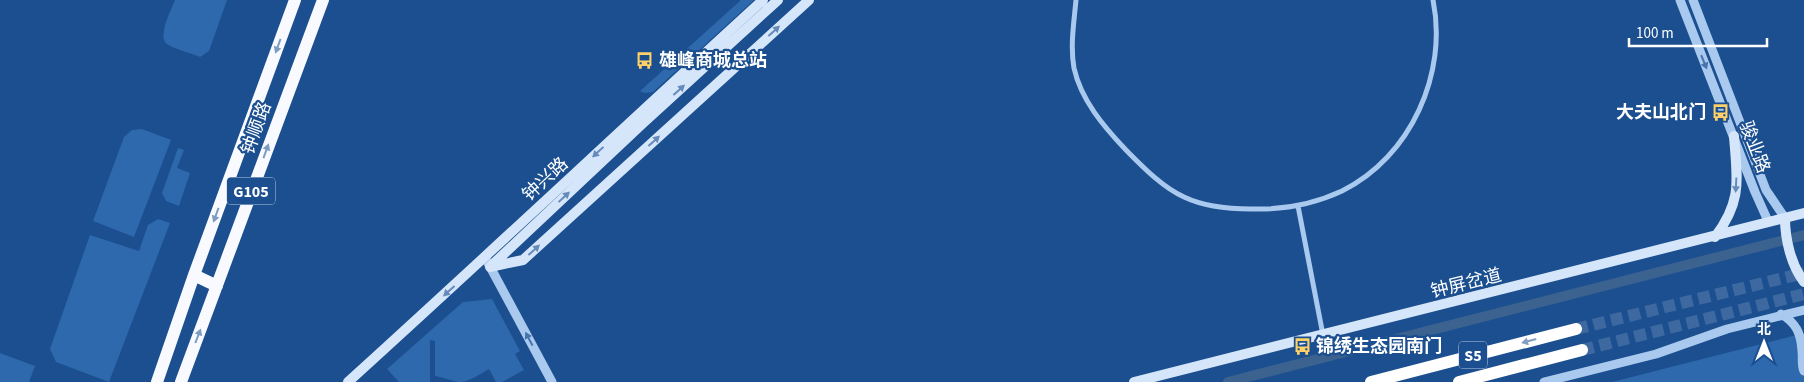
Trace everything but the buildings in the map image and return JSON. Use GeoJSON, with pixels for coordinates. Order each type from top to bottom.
{"type":"FeatureCollection","features":[{"type":"Feature","properties":{"kind":"highway","name":"钟顺路"},"geometry":{"type":"LineString","coordinates":[[157,382],[295,0]]}},
{"type":"Feature","properties":{"kind":"highway","name":"钟顺路"},"geometry":{"type":"LineString","coordinates":[[181,382],[323,0]]}},
{"type":"Feature","properties":{"kind":"highway"},"geometry":{"type":"LineString","coordinates":[[194,276],[217,286]]}},
{"type":"Feature","properties":{"kind":"highway","name":"S5"},"geometry":{"type":"LineString","coordinates":[[1371,382],[1576,329]]}},
{"type":"Feature","properties":{"kind":"highway","name":"S5"},"geometry":{"type":"LineString","coordinates":[[1459,382],[1582,350]]}},
{"type":"Feature","properties":{"kind":"main road","name":"钟兴路"},"geometry":{"type":"LineString","coordinates":[[487,262],[635,116],[763,0]]}},
{"type":"Feature","properties":{"kind":"main road","name":"钟兴路"},"geometry":{"type":"LineString","coordinates":[[348,382],[487,262],[778,0]]}},
{"type":"Feature","properties":{"kind":"main road"},"geometry":{"type":"LineString","coordinates":[[487,262],[523,260],[809,0]]}},
{"type":"Feature","properties":{"kind":"main road"},"geometry":{"type":"LineString","coordinates":[[1715,237],[1730,215],[1734,200],[1737,184],[1734,136]]}},
{"type":"Feature","properties":{"kind":"main road","name":"钟屏岔道"},"geometry":{"type":"LineString","coordinates":[[1134,382],[1715,237],[1768,221],[1804,213]]}},
{"type":"Feature","properties":{"kind":"main road"},"geometry":{"type":"LineString","coordinates":[[1785,218],[1785,232],[1793,260],[1804,282]]}},
{"type":"Feature","properties":{"kind":"main road"},"geometry":{"type":"LineString","coordinates":[[1768,221],[1777,225],[1785,232]]}},
{"type":"Feature","properties":{"kind":"street"},"geometry":{"type":"LineString","coordinates":[[1076,0],[1073,48],[1074,68],[1080,87],[1101,122],[1136,160],[1167,186],[1184,197],[1204,204],[1230,208],[1263,209],[1298,206],[1342,190],[1361,179],[1380,163],[1406,133],[1420,109],[1434,65],[1438,37],[1434,0]]}},
{"type":"Feature","properties":{"kind":"street","name":"骏业路"},"geometry":{"type":"LineString","coordinates":[[1680,0],[1768,221]]}},
{"type":"Feature","properties":{"kind":"street","name":"骏业路"},"geometry":{"type":"LineString","coordinates":[[1693,0],[1766,190],[1785,218]]}},
{"type":"Feature","properties":{"kind":"street"},"geometry":{"type":"LineString","coordinates":[[1298,206],[1324,335]]}},
{"type":"Feature","properties":{"kind":"street"},"geometry":{"type":"LineString","coordinates":[[487,262],[552,382]]}},
{"type":"Feature","properties":{"kind":"street"},"geometry":{"type":"LineString","coordinates":[[1544,382],[1656,354],[1727,329],[1780,314],[1804,310]]}},
{"type":"Feature","properties":{"kind":"street"},"geometry":{"type":"LineString","coordinates":[[1780,314],[1792,321],[1796,326],[1802,350],[1802,368],[1804,371]]}},
{"type":"Feature","properties":{"kind":"shaded area"},"geometry":{"type":"Polygon","coordinates":[[[175,0],[227,0],[209,51],[200,57],[174,48],[164,41],[164,30],[175,0]]]}},
{"type":"Feature","properties":{"kind":"shaded area"},"geometry":{"type":"Polygon","coordinates":[[[741,0],[754,0],[653,92],[645,93],[640,91],[741,0]]]}},
{"type":"Feature","properties":{"kind":"shaded area"},"geometry":{"type":"Polygon","coordinates":[[[142,129],[171,140],[134,237],[93,221],[124,137],[132,130],[142,129]]]}},
{"type":"Feature","properties":{"kind":"shaded area"},"geometry":{"type":"Polygon","coordinates":[[[178,148],[184,150],[177,168],[190,173],[179,206],[166,201],[162,193],[178,148]]]}},
{"type":"Feature","properties":{"kind":"shaded area"},"geometry":{"type":"Polygon","coordinates":[[[158,219],[170,223],[109,382],[56,362],[50,349],[90,235],[139,251],[148,225],[158,219]]]}},
{"type":"Feature","properties":{"kind":"shaded area"},"geometry":{"type":"Polygon","coordinates":[[[492,299],[520,351],[515,354],[524,370],[502,382],[496,382],[489,369],[463,382],[435,376],[435,341],[430,340],[430,382],[399,382],[387,369],[463,302],[492,299]]]}},
{"type":"Feature","properties":{"kind":"shaded area"},"geometry":{"type":"Polygon","coordinates":[[[1804,333],[1804,382],[1612,382],[1804,333]]]}},
{"type":"Feature","properties":{"kind":"shaded area"},"geometry":{"type":"Polygon","coordinates":[[[0,353],[35,366],[29,382],[0,382],[0,353]]]}},
{"type":"Feature","properties":{"kind":"waterway"},"geometry":{"type":"LineString","coordinates":[[1228,382],[1804,235]]}},
{"type":"Feature","properties":{"kind":"tunnel"},"geometry":{"type":"LineString","coordinates":[[1576,329],[1804,273]]}},
{"type":"Feature","properties":{"kind":"tunnel"},"geometry":{"type":"LineString","coordinates":[[1582,350],[1804,294]]}},
{"type":"Feature","properties":{"kind":"place","name":"雄峰商城总站"},"geometry":{"type":"Point","coordinates":[645,60]}},
{"type":"Feature","properties":{"kind":"place","name":"大夫山北门"},"geometry":{"type":"Point","coordinates":[1720,112]}},
{"type":"Feature","properties":{"kind":"place","name":"锦绣生态园南门"},"geometry":{"type":"Point","coordinates":[1302,346]}}]}
